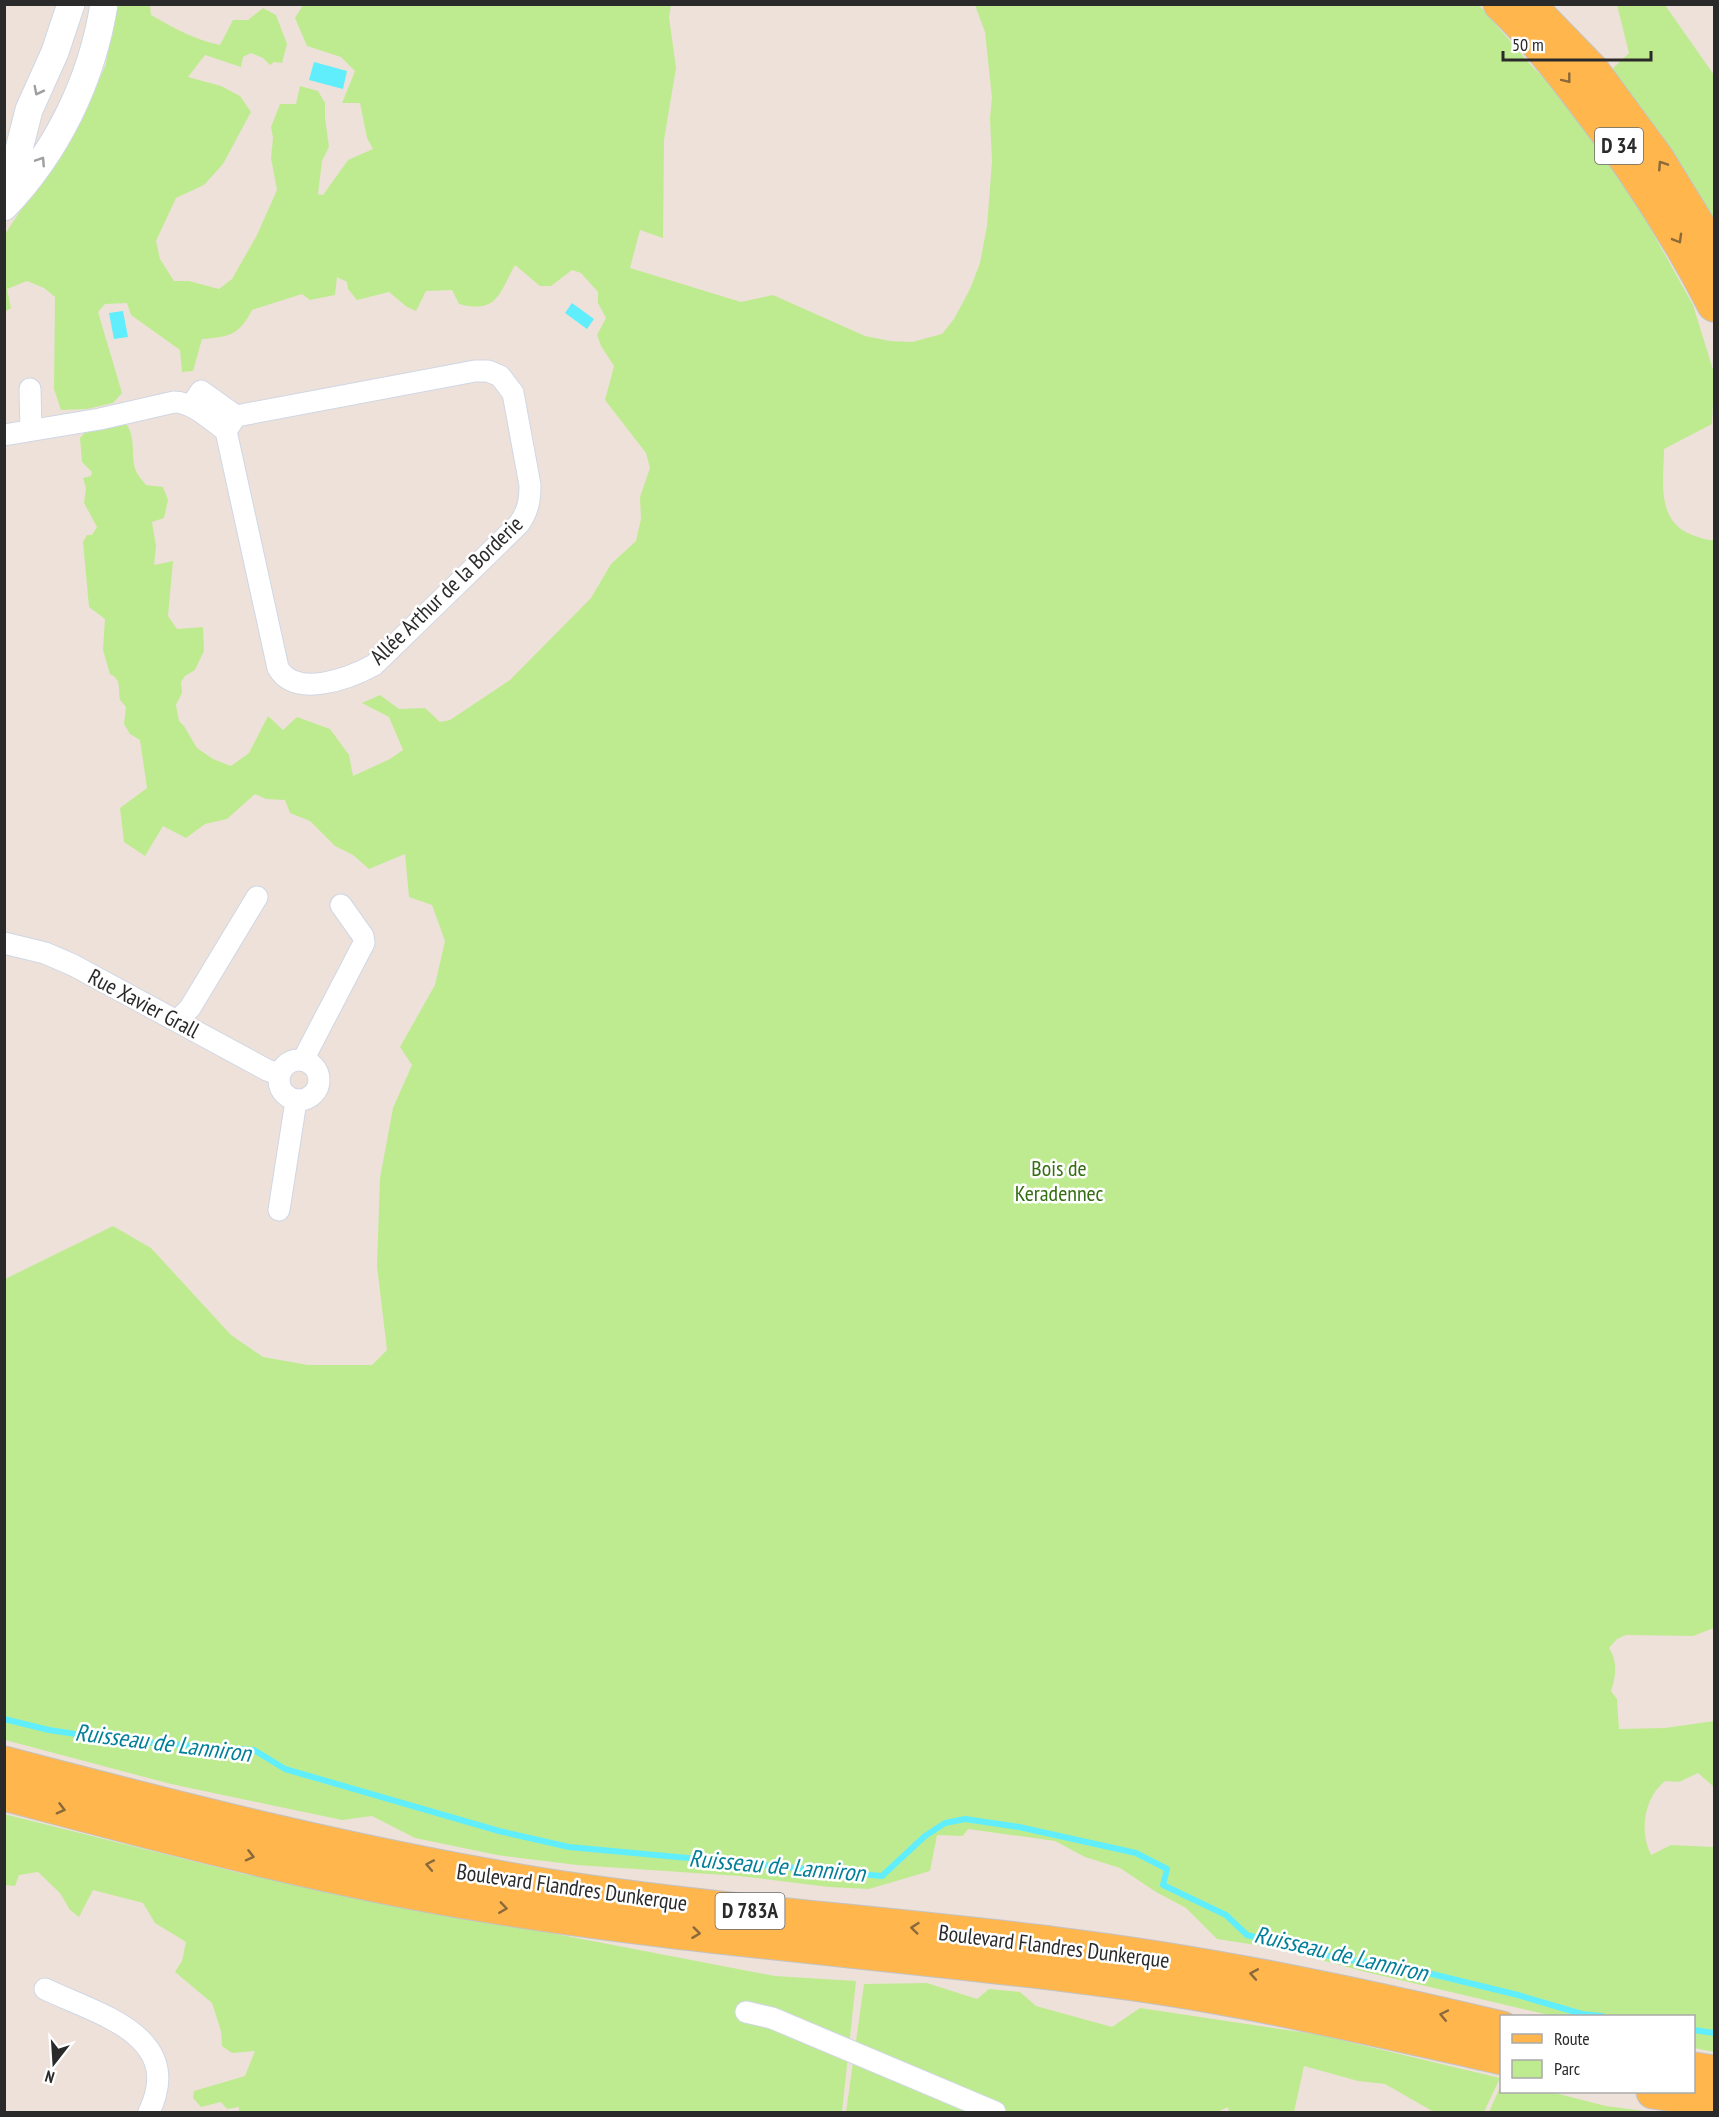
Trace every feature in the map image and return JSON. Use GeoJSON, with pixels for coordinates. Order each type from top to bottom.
{"type":"FeatureCollection","features":[{"type":"Feature","properties":{"kind":"main road","name":"D 34"},"geometry":{"type":"LineString","coordinates":[[1500,4],[1561,72],[1614,140],[1668,221],[1714,305]]}},
{"type":"Feature","properties":{"kind":"main road","name":"D 34"},"geometry":{"type":"LineString","coordinates":[[1528,4],[1593,71],[1657,158],[1714,251]]}},
{"type":"Feature","properties":{"kind":"main road","name":"Boulevard Flandres Dunkerque"},"geometry":{"type":"LineString","coordinates":[[4,1763],[244,1825],[467,1872],[561,1888],[1131,1954],[1255,1974],[1500,2028]]}},
{"type":"Feature","properties":{"kind":"main road","name":"Boulevard Flandres Dunkerque"},"geometry":{"type":"LineString","coordinates":[[4,1794],[152,1833],[300,1868],[487,1906],[631,1926],[1116,1981],[1274,2008],[1500,2058]]}},
{"type":"Feature","properties":{"kind":"main road"},"geometry":{"type":"LineString","coordinates":[[1695,2069],[1714,2072]]}},
{"type":"Feature","properties":{"kind":"main road"},"geometry":{"type":"LineString","coordinates":[[1665,2093],[1714,2101]]}},
{"type":"Feature","properties":{"kind":"street"},"geometry":{"type":"LineString","coordinates":[[4,176],[18,153],[29,110],[55,52],[71,4]]}},
{"type":"Feature","properties":{"kind":"street"},"geometry":{"type":"LineString","coordinates":[[4,207],[40,164],[78,94],[94,52],[104,4]]}},
{"type":"Feature","properties":{"kind":"street","name":"Allée Arthur de la Borderie"},"geometry":{"type":"LineString","coordinates":[[475,371],[488,371],[500,376],[513,393],[530,499],[526,514],[519,524],[374,665],[334,681],[299,684],[287,679],[278,669],[231,423],[475,371]]}},
{"type":"Feature","properties":{"kind":"street"},"geometry":{"type":"LineString","coordinates":[[30,389],[32,430]]}},
{"type":"Feature","properties":{"kind":"street"},"geometry":{"type":"LineString","coordinates":[[4,435],[100,419],[174,402],[181,402],[231,423]]}},
{"type":"Feature","properties":{"kind":"street"},"geometry":{"type":"LineString","coordinates":[[177,1021],[190,1008],[257,897]]}},
{"type":"Feature","properties":{"kind":"street"},"geometry":{"type":"LineString","coordinates":[[303,1060],[364,943],[363,936],[341,905]]}},
{"type":"Feature","properties":{"kind":"street","name":"Rue Xavier Grall"},"geometry":{"type":"LineString","coordinates":[[4,943],[45,953],[73,965],[267,1070],[279,1074]]}},
{"type":"Feature","properties":{"kind":"street"},"geometry":{"type":"LineString","coordinates":[[303,1060],[310,1063],[318,1073],[319,1087],[317,1092],[308,1099],[296,1101],[281,1090],[279,1074],[290,1062],[303,1060]]}},
{"type":"Feature","properties":{"kind":"street"},"geometry":{"type":"LineString","coordinates":[[279,1210],[296,1101]]}},
{"type":"Feature","properties":{"kind":"street"},"geometry":{"type":"LineString","coordinates":[[45,1989],[126,2027],[146,2044],[157,2066],[158,2075],[154,2102],[149,2112]]}},
{"type":"Feature","properties":{"kind":"street"},"geometry":{"type":"LineString","coordinates":[[746,2012],[772,2018],[995,2112]]}},
{"type":"Feature","properties":{"kind":"green space","name":"Bois de Keradennec"},"geometry":{"type":"Polygon","coordinates":[[[111,5],[150,5],[151,15],[193,37],[220,45],[233,20],[248,20],[263,8],[276,15],[287,44],[282,63],[274,62],[270,65],[263,58],[251,53],[243,57],[241,67],[205,55],[188,77],[221,86],[240,96],[251,112],[223,164],[204,185],[176,198],[156,241],[160,259],[174,281],[189,281],[219,289],[232,279],[257,235],[277,190],[271,158],[273,138],[271,127],[280,104],[296,104],[300,86],[318,91],[325,103],[329,147],[322,161],[318,194],[323,195],[348,160],[373,149],[367,138],[360,103],[342,103],[355,71],[341,57],[307,46],[295,18],[303,5],[671,5],[669,17],[676,68],[664,140],[663,238],[640,230],[630,268],[741,302],[773,295],[865,336],[890,341],[912,342],[942,334],[954,319],[970,289],[980,263],[987,226],[992,161],[990,118],[992,98],[985,32],[975,5],[1479,5],[1530,64],[1580,115],[1639,208],[1693,305],[1714,373],[1712,424],[1664,449],[1663,486],[1667,510],[1672,520],[1692,535],[1714,540],[1714,1628],[1693,1636],[1626,1635],[1617,1639],[1609,1648],[1615,1664],[1611,1691],[1617,1699],[1619,1729],[1665,1728],[1714,1721],[1714,1787],[1698,1773],[1679,1782],[1665,1781],[1652,1796],[1648,1806],[1645,1836],[1651,1855],[1671,1845],[1714,1847],[1714,2052],[1695,2048],[1695,2015],[1549,2015],[1366,1972],[1276,1948],[1217,1939],[1186,1908],[1156,1892],[1120,1868],[1085,1857],[1055,1841],[968,1829],[963,1836],[937,1835],[930,1871],[869,1889],[829,1887],[739,1876],[577,1865],[497,1855],[415,1838],[372,1816],[342,1820],[171,1784],[5,1740],[5,1279],[113,1226],[151,1248],[231,1335],[263,1357],[308,1365],[372,1365],[387,1350],[377,1266],[380,1178],[393,1108],[412,1065],[400,1047],[435,985],[445,941],[432,905],[409,897],[405,854],[369,869],[353,855],[335,846],[310,821],[290,813],[285,800],[266,799],[255,794],[227,819],[205,824],[186,838],[163,826],[145,856],[124,842],[120,808],[147,788],[140,740],[130,734],[124,724],[126,707],[120,700],[118,682],[110,674],[103,650],[105,619],[89,607],[83,542],[87,535],[92,535],[97,527],[84,503],[86,488],[83,478],[91,476],[92,472],[82,462],[80,438],[88,429],[124,422],[131,433],[138,474],[146,485],[163,487],[168,500],[164,518],[152,522],[156,546],[154,565],[173,561],[168,616],[177,629],[203,627],[204,651],[195,670],[185,676],[181,682],[182,693],[176,705],[179,721],[197,748],[213,759],[231,766],[249,753],[268,716],[283,730],[297,717],[330,729],[349,755],[353,776],[390,759],[403,750],[389,717],[362,703],[380,695],[399,709],[425,708],[440,722],[450,720],[510,680],[591,598],[611,564],[636,541],[641,519],[640,497],[650,468],[646,453],[605,400],[614,366],[597,335],[606,318],[598,303],[598,292],[581,273],[572,270],[551,286],[540,286],[515,265],[500,293],[489,304],[472,306],[459,304],[452,290],[426,291],[416,311],[407,307],[389,292],[357,300],[348,289],[347,282],[337,277],[335,295],[310,300],[302,294],[252,310],[242,325],[232,334],[202,339],[193,371],[182,372],[180,350],[131,315],[127,303],[105,304],[98,312],[122,393],[113,403],[87,409],[61,410],[54,389],[55,297],[44,288],[27,281],[7,289],[11,308],[5,312],[5,234],[95,90],[106,64],[108,50],[106,40],[111,5]]]}},
{"type":"Feature","properties":{"kind":"green space"},"geometry":{"type":"Polygon","coordinates":[[[1617,5],[1665,5],[1714,75],[1714,221],[1653,124],[1610,71],[1629,53],[1617,5]]]}},
{"type":"Feature","properties":{"kind":"green space"},"geometry":{"type":"Polygon","coordinates":[[[4,1814],[244,1874],[775,1976],[856,1981],[842,2112],[239,2112],[239,2107],[227,2109],[221,2102],[201,2107],[193,2098],[194,2091],[245,2076],[255,2051],[232,2053],[222,2046],[221,2031],[212,2003],[175,1972],[182,1961],[186,1942],[155,1923],[143,1903],[93,1890],[79,1917],[70,1910],[60,1893],[38,1872],[19,1875],[15,1886],[5,1885],[4,1814]]]}},
{"type":"Feature","properties":{"kind":"green space"},"geometry":{"type":"Polygon","coordinates":[[[927,1983],[977,1999],[989,1989],[1020,1992],[1036,2006],[1112,2027],[1140,2008],[1320,2035],[1500,2078],[1484,2112],[1434,2112],[1385,2084],[1358,2081],[1304,2066],[1294,2112],[1229,2112],[1228,2107],[1217,2112],[846,2112],[864,1984],[927,1983]]]}},
{"type":"Feature","properties":{"kind":"green space"},"geometry":{"type":"Polygon","coordinates":[[[1500,2087],[1500,2093],[1555,2093],[1606,2106],[1652,2112],[1489,2112],[1500,2087]]]}},
{"type":"Feature","properties":{"kind":"water"},"geometry":{"type":"Polygon","coordinates":[[[314,62],[347,71],[343,89],[309,80],[314,62]]]}},
{"type":"Feature","properties":{"kind":"water"},"geometry":{"type":"Polygon","coordinates":[[[572,303],[594,319],[587,329],[565,313],[572,303]]]}},
{"type":"Feature","properties":{"kind":"water"},"geometry":{"type":"Polygon","coordinates":[[[123,311],[128,337],[114,339],[109,313],[123,311]]]}},
{"type":"Feature","properties":{"kind":"waterway","name":"Ruisseau de Lanniron"},"geometry":{"type":"LineString","coordinates":[[4,1719],[49,1730],[116,1740],[254,1750],[285,1769],[499,1831],[569,1847],[882,1876],[925,1836],[945,1823],[965,1819],[1019,1827],[1136,1853],[1167,1869],[1163,1885],[1226,1915],[1247,1935],[1346,1960],[1387,1963],[1592,2015]]}},
{"type":"Feature","properties":{"kind":"waterway","name":"Ruisseau de Lanniron"},"geometry":{"type":"LineString","coordinates":[[1695,2030],[1714,2033]]}}]}
